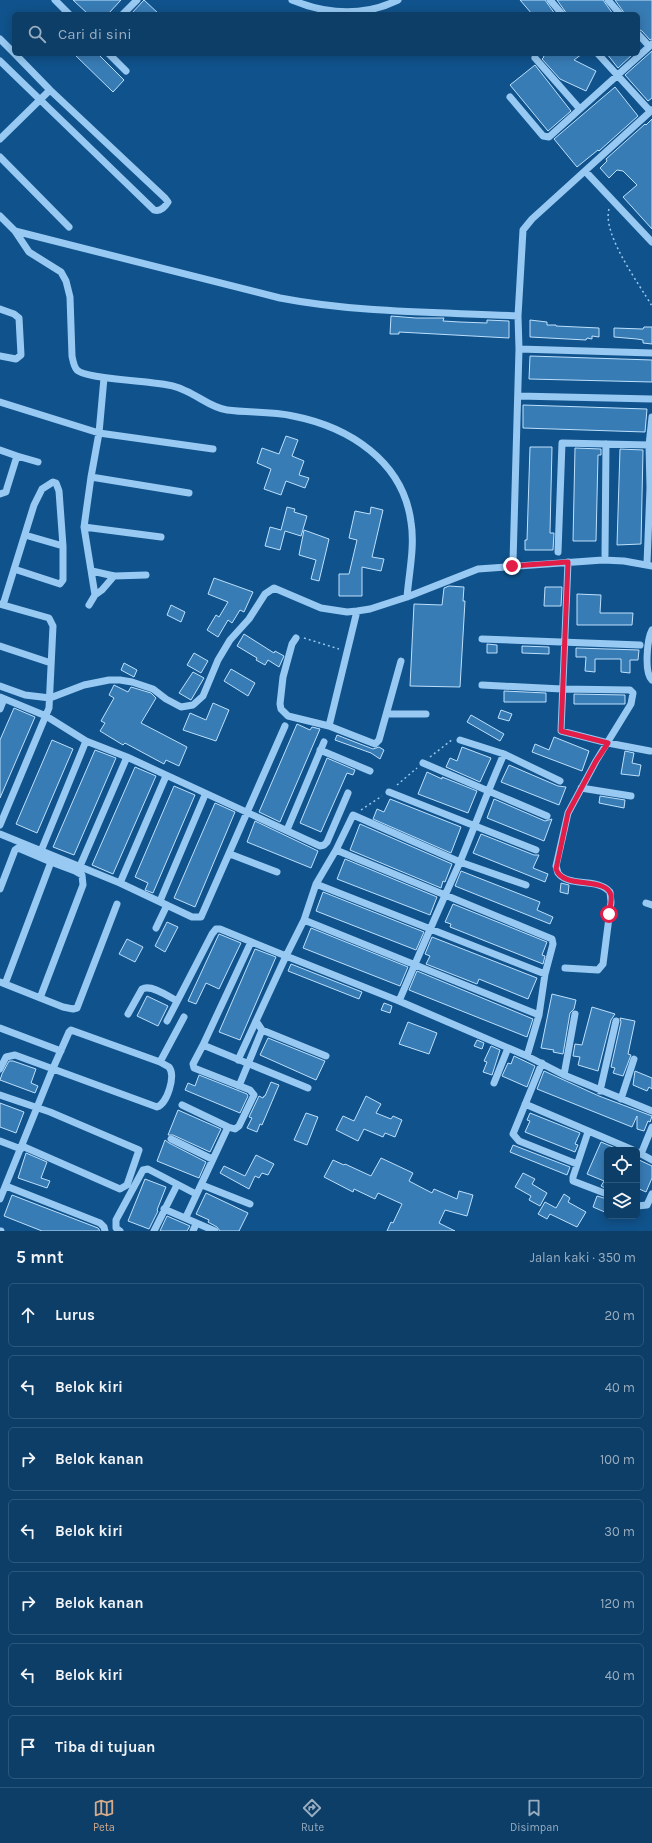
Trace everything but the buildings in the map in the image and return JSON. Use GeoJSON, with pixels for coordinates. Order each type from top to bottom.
{"type":"FeatureCollection","features":[{"type":"Feature","properties":{"kind":"street"},"geometry":{"type":"LineString","coordinates":[[55,0],[67,12]]}},
{"type":"Feature","properties":{"kind":"street"},"geometry":{"type":"LineString","coordinates":[[125,12],[137,0]]}},
{"type":"Feature","properties":{"kind":"street"},"geometry":{"type":"LineString","coordinates":[[292,0],[309,7],[329,11],[357,12],[379,9],[398,0]]}},
{"type":"Feature","properties":{"kind":"street"},"geometry":{"type":"LineString","coordinates":[[550,0],[560,12]]}},
{"type":"Feature","properties":{"kind":"street"},"geometry":{"type":"LineString","coordinates":[[608,0],[618,12]]}},
{"type":"Feature","properties":{"kind":"street"},"geometry":{"type":"LineString","coordinates":[[640,36],[651,45],[640,54]]}},
{"type":"Feature","properties":{"kind":"street"},"geometry":{"type":"LineString","coordinates":[[0,39],[12,52]]}},
{"type":"Feature","properties":{"kind":"street"},"geometry":{"type":"LineString","coordinates":[[0,62],[154,210],[160,210],[165,206],[168,202],[165,198],[16,56]]}},
{"type":"Feature","properties":{"kind":"street"},"geometry":{"type":"LineString","coordinates":[[111,56],[126,71]]}},
{"type":"Feature","properties":{"kind":"street"},"geometry":{"type":"LineString","coordinates":[[513,562],[519,349],[518,316],[524,227],[651,111],[600,56]]}},
{"type":"Feature","properties":{"kind":"street"},"geometry":{"type":"LineString","coordinates":[[510,97],[546,137],[549,137],[579,108],[638,56]]}},
{"type":"Feature","properties":{"kind":"street"},"geometry":{"type":"LineString","coordinates":[[536,58],[579,108]]}},
{"type":"Feature","properties":{"kind":"street"},"geometry":{"type":"LineString","coordinates":[[0,139],[50,90]]}},
{"type":"Feature","properties":{"kind":"street"},"geometry":{"type":"LineString","coordinates":[[0,157],[69,226]]}},
{"type":"Feature","properties":{"kind":"street"},"geometry":{"type":"LineString","coordinates":[[585,171],[652,242]]}},
{"type":"Feature","properties":{"kind":"street"},"geometry":{"type":"LineString","coordinates":[[0,216],[15,231],[29,252],[61,272],[66,282],[70,297],[72,356],[77,370],[80,372],[104,378],[168,385],[186,390],[220,409],[294,416],[350,436],[367,446],[395,479],[404,497],[411,521],[412,539],[406,597]]}},
{"type":"Feature","properties":{"kind":"street"},"geometry":{"type":"LineString","coordinates":[[15,231],[309,304],[518,316]]}},
{"type":"Feature","properties":{"kind":"street"},"geometry":{"type":"LineString","coordinates":[[0,309],[14,314],[19,318],[21,355],[16,359],[0,356]]}},
{"type":"Feature","properties":{"kind":"street"},"geometry":{"type":"LineString","coordinates":[[519,349],[652,353]]}},
{"type":"Feature","properties":{"kind":"street"},"geometry":{"type":"LineString","coordinates":[[95,595],[84,527],[99,433],[104,378]]}},
{"type":"Feature","properties":{"kind":"street"},"geometry":{"type":"LineString","coordinates":[[518,396],[652,399]]}},
{"type":"Feature","properties":{"kind":"street"},"geometry":{"type":"LineString","coordinates":[[0,402],[99,433],[213,449]]}},
{"type":"Feature","properties":{"kind":"street"},"geometry":{"type":"LineString","coordinates":[[0,686],[26,695],[50,698],[84,685],[109,680],[120,680],[143,685],[181,707],[193,705],[204,696],[218,660],[230,640],[249,619],[265,594],[270,589],[277,589],[321,608],[347,612],[370,609],[406,597],[478,569],[610,560],[650,565],[651,488],[649,445],[652,417]]}},
{"type":"Feature","properties":{"kind":"street"},"geometry":{"type":"LineString","coordinates":[[558,552],[562,443],[649,445]]}},
{"type":"Feature","properties":{"kind":"street"},"geometry":{"type":"LineString","coordinates":[[605,555],[606,444]]}},
{"type":"Feature","properties":{"kind":"street"},"geometry":{"type":"LineString","coordinates":[[0,450],[38,462]]}},
{"type":"Feature","properties":{"kind":"street"},"geometry":{"type":"LineString","coordinates":[[0,494],[6,492],[8,488],[17,456]]}},
{"type":"Feature","properties":{"kind":"street"},"geometry":{"type":"LineString","coordinates":[[91,477],[189,493]]}},
{"type":"Feature","properties":{"kind":"street"},"geometry":{"type":"LineString","coordinates":[[0,825],[46,716],[50,698],[53,626],[51,619],[2,605],[25,535],[39,494],[48,484],[56,482],[60,491],[64,580],[62,583],[14,569]]}},
{"type":"Feature","properties":{"kind":"street"},"geometry":{"type":"LineString","coordinates":[[84,527],[162,537]]}},
{"type":"Feature","properties":{"kind":"street"},"geometry":{"type":"LineString","coordinates":[[25,535],[63,546]]}},
{"type":"Feature","properties":{"kind":"street"},"geometry":{"type":"LineString","coordinates":[[568,562],[561,731],[608,743],[650,750]]}},
{"type":"Feature","properties":{"kind":"street"},"geometry":{"type":"LineString","coordinates":[[92,570],[114,576],[146,575]]}},
{"type":"Feature","properties":{"kind":"street"},"geometry":{"type":"LineString","coordinates":[[89,606],[95,595],[102,590],[114,576]]}},
{"type":"Feature","properties":{"kind":"street"},"geometry":{"type":"LineString","coordinates":[[329,726],[346,651],[357,611]]}},
{"type":"Feature","properties":{"kind":"street"},"geometry":{"type":"LineString","coordinates":[[652,630],[647,652],[648,673],[652,680]]}},
{"type":"Feature","properties":{"kind":"street"},"geometry":{"type":"LineString","coordinates":[[296,638],[292,644],[283,677],[280,704],[281,709],[288,716],[329,726],[376,744],[379,740],[387,714],[401,661]]}},
{"type":"Feature","properties":{"kind":"street"},"geometry":{"type":"LineString","coordinates":[[482,639],[640,645]]}},
{"type":"Feature","properties":{"kind":"street"},"geometry":{"type":"LineString","coordinates":[[0,646],[51,663]]}},
{"type":"Feature","properties":{"kind":"street"},"geometry":{"type":"LineString","coordinates":[[482,685],[632,691],[631,704],[580,788],[566,820],[556,869],[560,876],[565,879],[604,887],[610,892],[611,902],[602,967],[595,970],[565,968]]}},
{"type":"Feature","properties":{"kind":"street"},"geometry":{"type":"LineString","coordinates":[[0,709],[2,698],[46,716],[86,741],[127,757],[205,795],[287,830],[320,846],[324,845],[348,793]]}},
{"type":"Feature","properties":{"kind":"street"},"geometry":{"type":"LineString","coordinates":[[387,714],[426,714]]}},
{"type":"Feature","properties":{"kind":"street"},"geometry":{"type":"LineString","coordinates":[[0,834],[120,883],[192,917],[201,917],[285,726]]}},
{"type":"Feature","properties":{"kind":"street"},"geometry":{"type":"LineString","coordinates":[[460,740],[504,754],[560,780]]}},
{"type":"Feature","properties":{"kind":"street"},"geometry":{"type":"LineString","coordinates":[[41,851],[86,741]]}},
{"type":"Feature","properties":{"kind":"street"},"geometry":{"type":"LineString","coordinates":[[287,830],[324,742]]}},
{"type":"Feature","properties":{"kind":"street"},"geometry":{"type":"LineString","coordinates":[[320,750],[370,771]]}},
{"type":"Feature","properties":{"kind":"street"},"geometry":{"type":"LineString","coordinates":[[399,1001],[444,893],[460,862],[488,789],[504,754]]}},
{"type":"Feature","properties":{"kind":"street"},"geometry":{"type":"LineString","coordinates":[[80,866],[127,757]]}},
{"type":"Feature","properties":{"kind":"street"},"geometry":{"type":"LineString","coordinates":[[423,763],[488,789],[547,816]]}},
{"type":"Feature","properties":{"kind":"street"},"geometry":{"type":"LineString","coordinates":[[120,883],[166,776]]}},
{"type":"Feature","properties":{"kind":"street"},"geometry":{"type":"LineString","coordinates":[[580,788],[631,796]]}},
{"type":"Feature","properties":{"kind":"street"},"geometry":{"type":"LineString","coordinates":[[389,792],[536,850]]}},
{"type":"Feature","properties":{"kind":"street"},"geometry":{"type":"LineString","coordinates":[[160,901],[205,795]]}},
{"type":"Feature","properties":{"kind":"street"},"geometry":{"type":"LineString","coordinates":[[238,1060],[304,920],[316,884],[336,850],[353,816],[460,862],[526,885]]}},
{"type":"Feature","properties":{"kind":"street"},"geometry":{"type":"LineString","coordinates":[[0,889],[15,850],[18,848],[81,874],[84,881],[40,998]]}},
{"type":"Feature","properties":{"kind":"street"},"geometry":{"type":"LineString","coordinates":[[336,850],[444,893],[552,939],[553,944],[545,974],[539,1015],[527,1056]]}},
{"type":"Feature","properties":{"kind":"street"},"geometry":{"type":"LineString","coordinates":[[230,854],[277,872]]}},
{"type":"Feature","properties":{"kind":"street"},"geometry":{"type":"LineString","coordinates":[[51,862],[2,983],[70,1009],[78,1007],[117,904]]}},
{"type":"Feature","properties":{"kind":"street"},"geometry":{"type":"LineString","coordinates":[[316,884],[545,974]]}},
{"type":"Feature","properties":{"kind":"street"},"geometry":{"type":"LineString","coordinates":[[156,928],[167,905]]}},
{"type":"Feature","properties":{"kind":"street"},"geometry":{"type":"LineString","coordinates":[[304,920],[539,1015]]}},
{"type":"Feature","properties":{"kind":"street"},"geometry":{"type":"LineString","coordinates":[[167,1021],[212,934],[216,929],[220,929],[399,1001],[527,1056],[600,1091],[652,1111]]}},
{"type":"Feature","properties":{"kind":"street"},"geometry":{"type":"LineString","coordinates":[[182,1105],[234,1129],[238,1128],[253,1097],[253,1092],[194,1068],[193,1064],[251,942]]}},
{"type":"Feature","properties":{"kind":"street"},"geometry":{"type":"LineString","coordinates":[[128,1014],[144,988],[150,988],[177,1001]]}},
{"type":"Feature","properties":{"kind":"street"},"geometry":{"type":"LineString","coordinates":[[564,1075],[575,1014]]}},
{"type":"Feature","properties":{"kind":"street"},"geometry":{"type":"LineString","coordinates":[[160,1062],[184,1017]]}},
{"type":"Feature","properties":{"kind":"street"},"geometry":{"type":"LineString","coordinates":[[256,1021],[262,1030],[326,1056]]}},
{"type":"Feature","properties":{"kind":"street"},"geometry":{"type":"LineString","coordinates":[[600,1091],[616,1021]]}},
{"type":"Feature","properties":{"kind":"street"},"geometry":{"type":"LineString","coordinates":[[0,1028],[61,1051]]}},
{"type":"Feature","properties":{"kind":"street"},"geometry":{"type":"LineString","coordinates":[[0,1069],[4,1059],[11,1055],[53,1068],[158,1107],[161,1105],[170,1090],[172,1076],[170,1067],[160,1062],[73,1030],[69,1032],[53,1068],[0,1199]]}},
{"type":"Feature","properties":{"kind":"street"},"geometry":{"type":"LineString","coordinates":[[239,1086],[249,1065],[262,1030]]}},
{"type":"Feature","properties":{"kind":"street"},"geometry":{"type":"LineString","coordinates":[[203,1045],[308,1088]]}},
{"type":"Feature","properties":{"kind":"street"},"geometry":{"type":"LineString","coordinates":[[494,1082],[508,1048]]}},
{"type":"Feature","properties":{"kind":"street"},"geometry":{"type":"LineString","coordinates":[[621,1099],[634,1059]]}},
{"type":"Feature","properties":{"kind":"street"},"geometry":{"type":"LineString","coordinates":[[542,1063],[513,1132],[514,1138],[578,1164]]}},
{"type":"Feature","properties":{"kind":"street"},"geometry":{"type":"LineString","coordinates":[[0,1095],[138,1148],[138,1153],[127,1185],[123,1188],[117,1188],[21,1147],[0,1141]]}},
{"type":"Feature","properties":{"kind":"street"},"geometry":{"type":"LineString","coordinates":[[525,1104],[624,1147]]}},
{"type":"Feature","properties":{"kind":"street"},"geometry":{"type":"LineString","coordinates":[[186,1218],[228,1127]]}},
{"type":"Feature","properties":{"kind":"street"},"geometry":{"type":"LineString","coordinates":[[640,1151],[652,1127]]}},
{"type":"Feature","properties":{"kind":"street"},"geometry":{"type":"LineString","coordinates":[[588,1132],[578,1164],[572,1177],[573,1181],[604,1193]]}},
{"type":"Feature","properties":{"kind":"street"},"geometry":{"type":"LineString","coordinates":[[171,1139],[212,1159]]}},
{"type":"Feature","properties":{"kind":"street"},"geometry":{"type":"LineString","coordinates":[[640,1154],[652,1160]]}},
{"type":"Feature","properties":{"kind":"street"},"geometry":{"type":"LineString","coordinates":[[120,1231],[116,1228],[116,1220],[142,1170],[148,1169],[196,1194]]}},
{"type":"Feature","properties":{"kind":"street"},"geometry":{"type":"LineString","coordinates":[[154,1231],[164,1208],[177,1185]]}},
{"type":"Feature","properties":{"kind":"street"},"geometry":{"type":"LineString","coordinates":[[202,1185],[250,1204]]}},
{"type":"Feature","properties":{"kind":"street"},"geometry":{"type":"LineString","coordinates":[[4,1187],[100,1223],[104,1227],[105,1231]]}},
{"type":"Feature","properties":{"kind":"street"},"geometry":{"type":"LineString","coordinates":[[640,1206],[647,1205],[652,1194]]}},
{"type":"Feature","properties":{"kind":"street"},"geometry":{"type":"LineString","coordinates":[[164,1208],[196,1224],[215,1231]]}},
{"type":"Feature","properties":{"kind":"street"},"geometry":{"type":"LineString","coordinates":[[193,1231],[196,1224]]}},
{"type":"Feature","properties":{"kind":"path"},"geometry":{"type":"LineString","coordinates":[[612,201],[608,213],[609,228],[614,243],[652,306]]}},
{"type":"Feature","properties":{"kind":"path"},"geometry":{"type":"LineString","coordinates":[[296,638],[302,637],[346,651]]}},
{"type":"Feature","properties":{"kind":"path"},"geometry":{"type":"LineString","coordinates":[[353,816],[389,792],[452,740],[460,740]]}},
{"type":"Feature","properties":{"kind":"route"},"geometry":{"type":"LineString","coordinates":[[512,566],[568,562],[561,731],[608,743],[580,788],[568,813],[556,869],[560,876],[565,879],[604,887],[608,890],[611,896],[609,914]]}}]}
